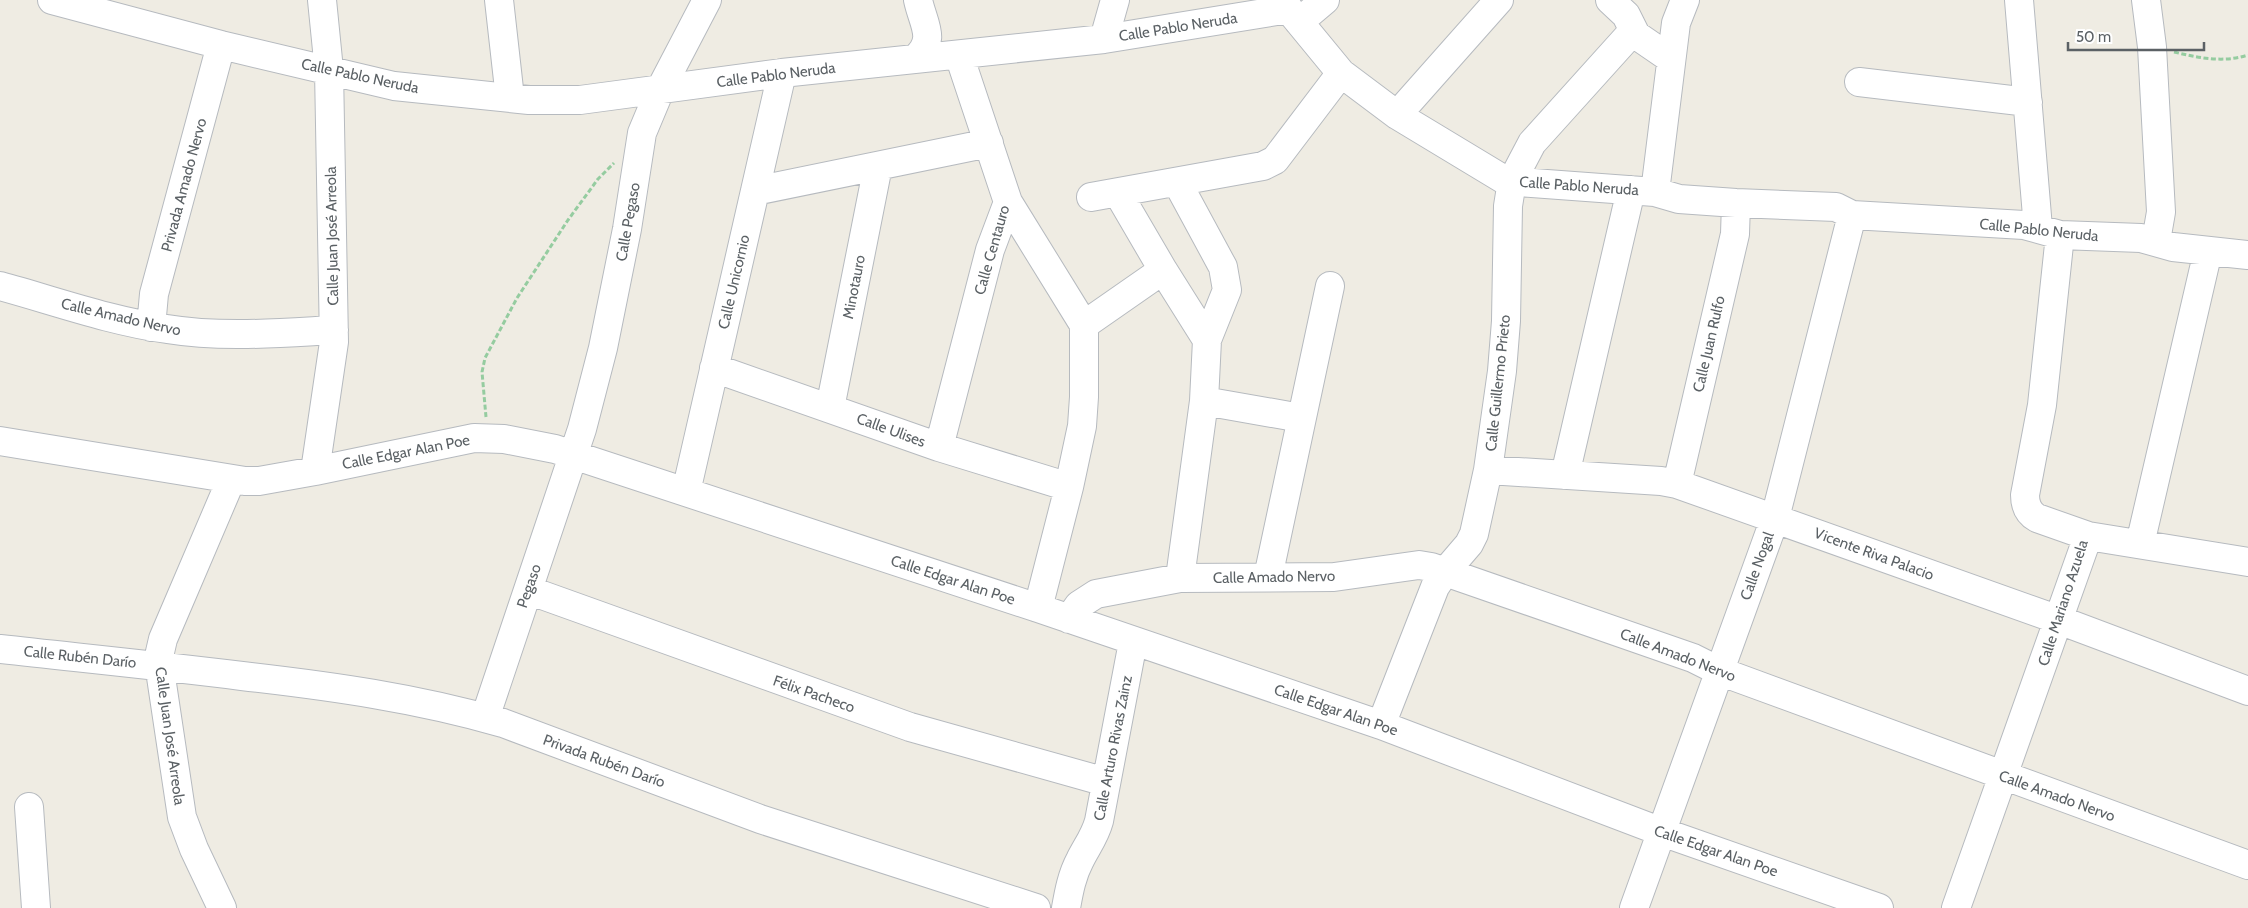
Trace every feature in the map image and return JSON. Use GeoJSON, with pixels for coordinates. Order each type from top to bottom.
{"type":"FeatureCollection","features":[{"type":"Feature","properties":{"kind":"street","name":"Calle Pablo Neruda"},"geometry":{"type":"LineString","coordinates":[[52,0],[221,45],[394,86],[510,98],[580,100],[782,73],[1104,39],[1290,10],[1341,73],[1397,115],[1487,171],[1512,181],[1643,191],[1679,199],[1836,207],[1852,215],[2024,225],[2049,232],[2141,238],[2156,241],[2173,248],[2248,256]]}},
{"type":"Feature","properties":{"kind":"street","name":"Calle Juan José Arreola"},"geometry":{"type":"LineString","coordinates":[[315,471],[333,355],[334,330],[329,70],[322,0]]}},
{"type":"Feature","properties":{"kind":"street"},"geometry":{"type":"LineString","coordinates":[[499,0],[510,98]]}},
{"type":"Feature","properties":{"kind":"street","name":"Calle Pegaso"},"geometry":{"type":"LineString","coordinates":[[574,454],[603,348],[628,229],[638,150],[650,112],[660,90],[707,0]]}},
{"type":"Feature","properties":{"kind":"street"},"geometry":{"type":"LineString","coordinates":[[916,58],[925,49],[928,39],[918,0]]}},
{"type":"Feature","properties":{"kind":"street"},"geometry":{"type":"LineString","coordinates":[[1104,39],[1115,0]]}},
{"type":"Feature","properties":{"kind":"street"},"geometry":{"type":"LineString","coordinates":[[1290,10],[1325,0]]}},
{"type":"Feature","properties":{"kind":"street"},"geometry":{"type":"LineString","coordinates":[[1397,115],[1499,0]]}},
{"type":"Feature","properties":{"kind":"street"},"geometry":{"type":"LineString","coordinates":[[1610,0],[1626,15],[1633,31],[1671,59]]}},
{"type":"Feature","properties":{"kind":"street"},"geometry":{"type":"LineString","coordinates":[[1565,475],[1643,191],[1671,59],[1676,23],[1685,0]]}},
{"type":"Feature","properties":{"kind":"street","name":"Calle Mariano Azuela"},"geometry":{"type":"LineString","coordinates":[[1956,908],[2088,536],[2032,514],[2027,508],[2024,495],[2042,405],[2049,232],[2028,102],[2019,0]]}},
{"type":"Feature","properties":{"kind":"street"},"geometry":{"type":"LineString","coordinates":[[2146,0],[2152,48],[2161,212],[2156,241]]}},
{"type":"Feature","properties":{"kind":"street","name":"Calle Guillermo Prieto"},"geometry":{"type":"LineString","coordinates":[[1381,725],[1435,587],[1445,572],[1463,552],[1474,534],[1488,470],[1502,371],[1506,321],[1508,206],[1512,181],[1532,142],[1633,31]]}},
{"type":"Feature","properties":{"kind":"street","name":"Privada Amado Nervo"},"geometry":{"type":"LineString","coordinates":[[151,327],[154,294],[221,45]]}},
{"type":"Feature","properties":{"kind":"street","name":"Calle Centauro"},"geometry":{"type":"LineString","coordinates":[[939,447],[990,250],[1008,202],[959,55]]}},
{"type":"Feature","properties":{"kind":"street","name":"Calle Unicornio"},"geometry":{"type":"LineString","coordinates":[[686,492],[782,73]]}},
{"type":"Feature","properties":{"kind":"street"},"geometry":{"type":"LineString","coordinates":[[1207,340],[1163,270],[1104,195],[1263,166],[1275,160],[1341,73]]}},
{"type":"Feature","properties":{"kind":"street"},"geometry":{"type":"LineString","coordinates":[[1859,82],[2028,102]]}},
{"type":"Feature","properties":{"kind":"street"},"geometry":{"type":"LineString","coordinates":[[755,190],[989,143]]}},
{"type":"Feature","properties":{"kind":"street","name":"Minotauro"},"geometry":{"type":"LineString","coordinates":[[830,408],[878,166]]}},
{"type":"Feature","properties":{"kind":"street"},"geometry":{"type":"LineString","coordinates":[[1177,182],[1223,267],[1227,290],[1207,340],[1204,401],[1180,578]]}},
{"type":"Feature","properties":{"kind":"street"},"geometry":{"type":"LineString","coordinates":[[1008,202],[1084,325],[1082,426],[1070,487],[1038,608]]}},
{"type":"Feature","properties":{"kind":"street","name":"Calle Juan Rulfo"},"geometry":{"type":"LineString","coordinates":[[1677,484],[1735,234],[1736,203]]}},
{"type":"Feature","properties":{"kind":"street","name":"Calle Nogal"},"geometry":{"type":"LineString","coordinates":[[1634,908],[1775,518],[1852,215]]}},
{"type":"Feature","properties":{"kind":"street"},"geometry":{"type":"LineString","coordinates":[[2140,544],[2208,251]]}},
{"type":"Feature","properties":{"kind":"street"},"geometry":{"type":"LineString","coordinates":[[1084,325],[1163,270]]}},
{"type":"Feature","properties":{"kind":"street","name":"Calle Amado Nervo"},"geometry":{"type":"LineString","coordinates":[[0,286],[151,327],[225,335],[334,330]]}},
{"type":"Feature","properties":{"kind":"street"},"geometry":{"type":"LineString","coordinates":[[1268,577],[1330,286]]}},
{"type":"Feature","properties":{"kind":"street","name":"Calle Ulises"},"geometry":{"type":"LineString","coordinates":[[714,368],[939,447],[1070,487]]}},
{"type":"Feature","properties":{"kind":"street"},"geometry":{"type":"LineString","coordinates":[[1204,401],[1301,418]]}},
{"type":"Feature","properties":{"kind":"street","name":"Calle Edgar Alan Poe"},"geometry":{"type":"LineString","coordinates":[[0,441],[231,480],[259,481],[459,440],[487,437],[527,443],[574,454],[1038,608],[1133,642],[1381,725],[1662,832],[1879,908]]}},
{"type":"Feature","properties":{"kind":"street","name":"Pegaso"},"geometry":{"type":"LineString","coordinates":[[484,718],[574,454]]}},
{"type":"Feature","properties":{"kind":"street","name":"Vicente Riva Palacio"},"geometry":{"type":"LineString","coordinates":[[1488,470],[1661,480],[1677,484],[2058,620],[2248,691]]}},
{"type":"Feature","properties":{"kind":"street","name":"Calle Juan José Arreola"},"geometry":{"type":"LineString","coordinates":[[222,908],[194,849],[182,817],[160,666],[160,652],[163,639],[231,480]]}},
{"type":"Feature","properties":{"kind":"street"},"geometry":{"type":"LineString","coordinates":[[2088,536],[2248,562]]}},
{"type":"Feature","properties":{"kind":"street","name":"Calle Amado Nervo"},"geometry":{"type":"LineString","coordinates":[[1069,619],[1079,605],[1096,594],[1180,578],[1334,577],[1419,565],[1431,567],[1693,658],[1719,671],[2248,865]]}},
{"type":"Feature","properties":{"kind":"street","name":"Félix Pacheco"},"geometry":{"type":"LineString","coordinates":[[528,590],[910,727],[1106,782]]}},
{"type":"Feature","properties":{"kind":"street","name":"Calle Arturo Rivas Zainz"},"geometry":{"type":"LineString","coordinates":[[1066,908],[1072,879],[1097,830],[1133,642]]}},
{"type":"Feature","properties":{"kind":"street","name":"Calle Rubén Darío"},"geometry":{"type":"LineString","coordinates":[[0,649],[160,666]]}},
{"type":"Feature","properties":{"kind":"street","name":"Privada Rubén Darío"},"geometry":{"type":"LineString","coordinates":[[160,666],[375,693],[462,710],[760,819],[1036,908]]}},
{"type":"Feature","properties":{"kind":"street"},"geometry":{"type":"LineString","coordinates":[[29,808],[36,908]]}},
{"type":"Feature","properties":{"kind":"path"},"geometry":{"type":"LineString","coordinates":[[2152,48],[2201,58],[2234,60],[2248,54]]}},
{"type":"Feature","properties":{"kind":"path"},"geometry":{"type":"LineString","coordinates":[[487,437],[482,372],[489,350],[517,298],[568,220],[598,179],[618,160],[638,150]]}}]}
